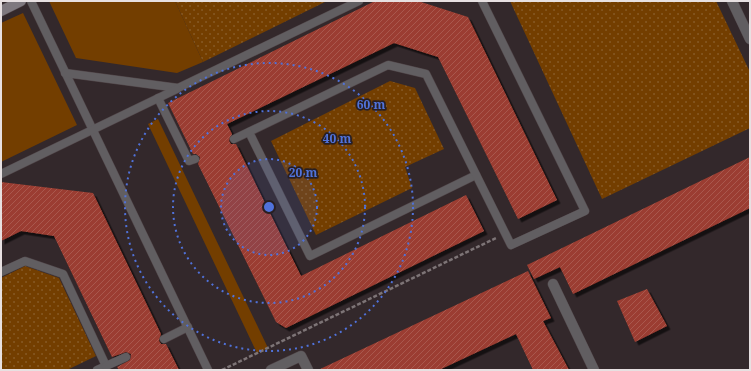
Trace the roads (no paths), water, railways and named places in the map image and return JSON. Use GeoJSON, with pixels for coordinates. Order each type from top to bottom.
{"type":"FeatureCollection","features":[{"type":"Feature","properties":{"kind":"street"},"geometry":{"type":"LineString","coordinates":[[1,11],[21,1]]}},
{"type":"Feature","properties":{"kind":"street"},"geometry":{"type":"LineString","coordinates":[[732,1],[749,33]]}},
{"type":"Feature","properties":{"kind":"street"},"geometry":{"type":"LineString","coordinates":[[553,284],[594,370]]}},
{"type":"Feature","properties":{"kind":"street"},"geometry":{"type":"LineString","coordinates":[[271,370],[301,356],[308,370]]}},
{"type":"Feature","properties":{"kind":"lane"},"geometry":{"type":"LineString","coordinates":[[30,1],[208,370]]}},
{"type":"Feature","properties":{"kind":"lane"},"geometry":{"type":"LineString","coordinates":[[1,174],[359,1]]}},
{"type":"Feature","properties":{"kind":"lane"},"geometry":{"type":"LineString","coordinates":[[234,140],[388,65],[426,74],[510,245],[585,211],[482,1]]}},
{"type":"Feature","properties":{"kind":"lane"},"geometry":{"type":"LineString","coordinates":[[65,73],[178,88]]}},
{"type":"Feature","properties":{"kind":"lane"},"geometry":{"type":"LineString","coordinates":[[158,98],[189,161],[195,159]]}},
{"type":"Feature","properties":{"kind":"lane"},"geometry":{"type":"LineString","coordinates":[[249,132],[310,256],[476,175]]}},
{"type":"Feature","properties":{"kind":"lane"},"geometry":{"type":"LineString","coordinates":[[1,272],[25,260],[63,274],[106,366]]}},
{"type":"Feature","properties":{"kind":"lane"},"geometry":{"type":"LineString","coordinates":[[164,339],[188,327]]}},
{"type":"Feature","properties":{"kind":"lane"},"geometry":{"type":"LineString","coordinates":[[97,370],[126,357]]}}]}
